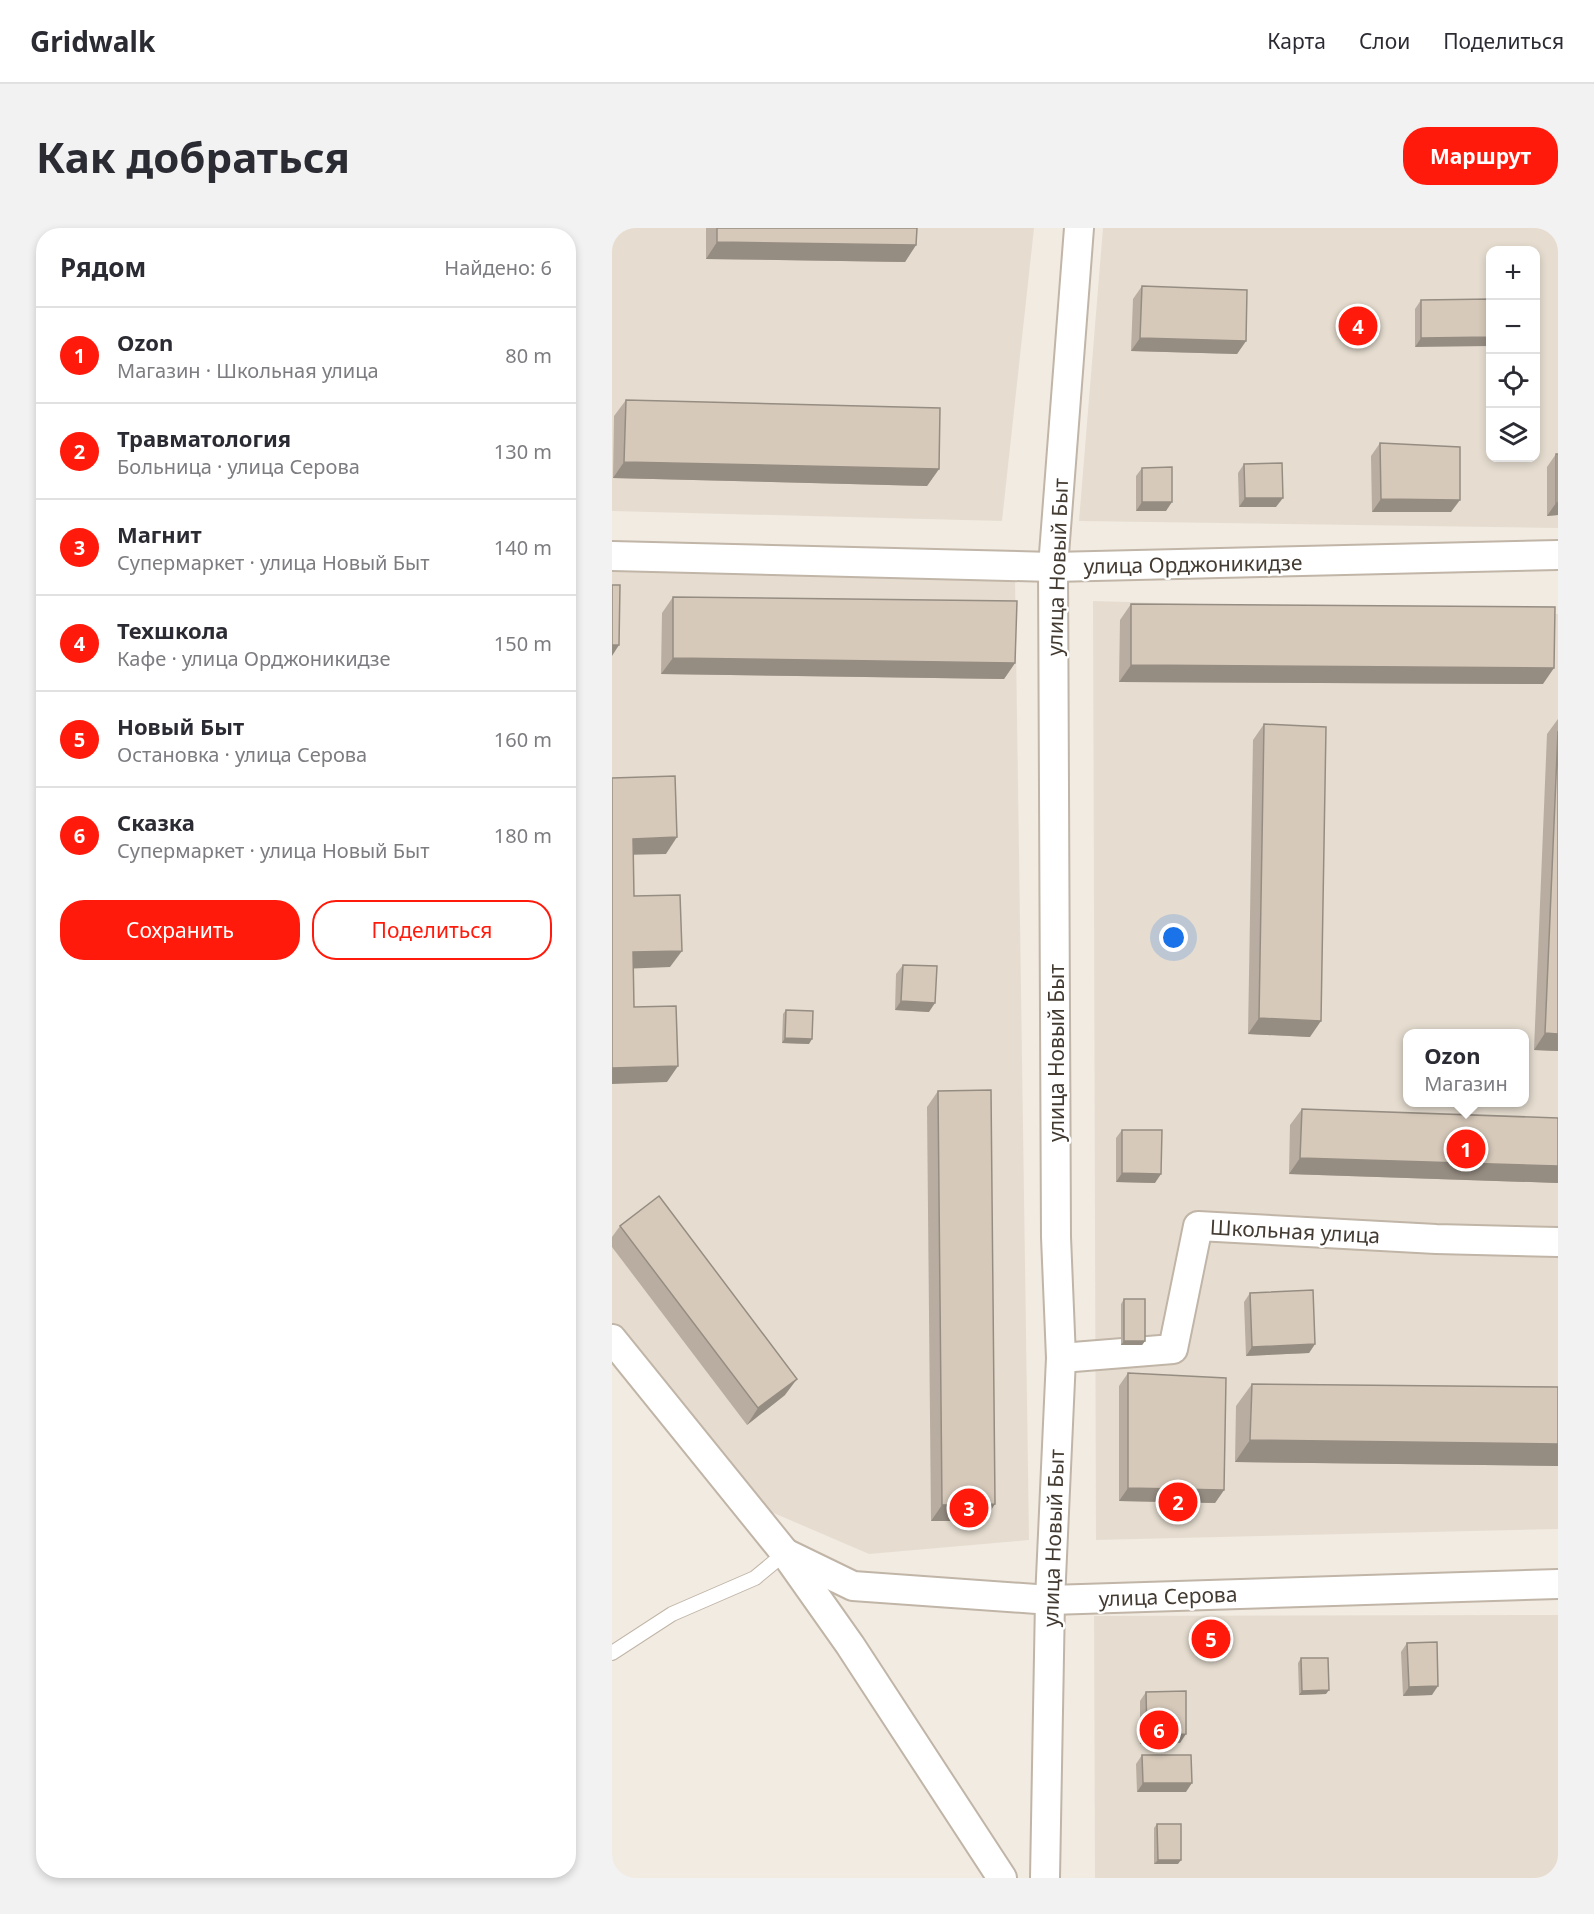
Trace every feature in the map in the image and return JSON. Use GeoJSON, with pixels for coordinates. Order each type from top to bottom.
{"type":"FeatureCollection","features":[{"type":"Feature","properties":{"kind":"street","name":"улица Новый Быт"},"geometry":{"type":"LineString","coordinates":[[1045,1878],[1050,1600],[1061,1358],[1056,1237],[1053,567],[1079,228]]}},
{"type":"Feature","properties":{"kind":"street","name":"улица Орджоникидзе"},"geometry":{"type":"LineString","coordinates":[[612,555],[1053,567],[1558,555]]}},
{"type":"Feature","properties":{"kind":"street","name":"Школьная улица"},"geometry":{"type":"LineString","coordinates":[[1061,1358],[1173,1349],[1198,1226],[1436,1239],[1558,1242]]}},
{"type":"Feature","properties":{"kind":"street"},"geometry":{"type":"LineString","coordinates":[[612,1339],[785,1553],[850,1646],[1002,1878]]}},
{"type":"Feature","properties":{"kind":"street","name":"улица Серова"},"geometry":{"type":"LineString","coordinates":[[785,1553],[853,1586],[1050,1600],[1558,1584]]}},
{"type":"Feature","properties":{"kind":"lane"},"geometry":{"type":"LineString","coordinates":[[612,1653],[672,1614],[755,1578],[785,1553]]}},
{"type":"Feature","properties":{"kind":"shaded area"},"geometry":{"type":"Polygon","coordinates":[[[612,228],[1034,228],[1002,521],[612,511],[612,228]]]}},
{"type":"Feature","properties":{"kind":"shaded area"},"geometry":{"type":"Polygon","coordinates":[[[1103,228],[1558,228],[1558,528],[1079,521],[1103,228]]]}},
{"type":"Feature","properties":{"kind":"shaded area"},"geometry":{"type":"Polygon","coordinates":[[[612,571],[1015,577],[1029,1540],[869,1554],[769,1511],[612,1323],[612,571]]]}},
{"type":"Feature","properties":{"kind":"shaded area"},"geometry":{"type":"Polygon","coordinates":[[[1093,601],[1558,614],[1558,1529],[1096,1540],[1093,601]]]}},
{"type":"Feature","properties":{"kind":"shaded area"},"geometry":{"type":"Polygon","coordinates":[[[1558,1615],[1558,1878],[1095,1878],[1094,1616],[1558,1615]]]}},
{"type":"Feature","properties":{"kind":"building"},"geometry":{"type":"Polygon","coordinates":[[[717,228],[917,228],[916,245],[717,242],[717,228]]]}},
{"type":"Feature","properties":{"kind":"building"},"geometry":{"type":"Polygon","coordinates":[[[1142,286],[1247,290],[1246,341],[1140,338],[1142,286]]]}},
{"type":"Feature","properties":{"kind":"building"},"geometry":{"type":"Polygon","coordinates":[[[1486,299],[1486,337],[1421,338],[1421,300],[1486,299]]]}},
{"type":"Feature","properties":{"kind":"building"},"geometry":{"type":"Polygon","coordinates":[[[626,400],[940,408],[939,469],[624,462],[626,400]]]}},
{"type":"Feature","properties":{"kind":"building"},"geometry":{"type":"Polygon","coordinates":[[[1380,443],[1460,447],[1460,500],[1381,499],[1380,443]]]}},
{"type":"Feature","properties":{"kind":"building"},"geometry":{"type":"Polygon","coordinates":[[[1556,454],[1558,454],[1558,503],[1556,503],[1556,454]]]}},
{"type":"Feature","properties":{"kind":"building"},"geometry":{"type":"Polygon","coordinates":[[[1282,463],[1283,498],[1245,498],[1244,464],[1282,463]]]}},
{"type":"Feature","properties":{"kind":"building"},"geometry":{"type":"Polygon","coordinates":[[[1172,467],[1172,502],[1142,502],[1142,468],[1172,467]]]}},
{"type":"Feature","properties":{"kind":"building"},"geometry":{"type":"Polygon","coordinates":[[[612,585],[620,585],[619,645],[612,645],[612,585]]]}},
{"type":"Feature","properties":{"kind":"building"},"geometry":{"type":"Polygon","coordinates":[[[673,597],[1017,601],[1015,663],[673,658],[673,597]]]}},
{"type":"Feature","properties":{"kind":"building"},"geometry":{"type":"Polygon","coordinates":[[[1131,604],[1555,607],[1554,668],[1131,665],[1131,604]]]}},
{"type":"Feature","properties":{"kind":"building"},"geometry":{"type":"Polygon","coordinates":[[[1264,724],[1326,727],[1321,1021],[1259,1018],[1264,724]]]}},
{"type":"Feature","properties":{"kind":"building"},"geometry":{"type":"Polygon","coordinates":[[[1558,731],[1558,1034],[1545,1033],[1558,731]]]}},
{"type":"Feature","properties":{"kind":"building"},"geometry":{"type":"Polygon","coordinates":[[[675,776],[677,837],[633,839],[634,896],[680,895],[682,951],[633,952],[634,1007],[676,1006],[678,1066],[612,1068],[612,778],[675,776]]]}},
{"type":"Feature","properties":{"kind":"building"},"geometry":{"type":"Polygon","coordinates":[[[903,965],[937,966],[935,1003],[901,1001],[903,965]]]}},
{"type":"Feature","properties":{"kind":"building"},"geometry":{"type":"Polygon","coordinates":[[[786,1010],[813,1011],[812,1039],[785,1038],[786,1010]]]}},
{"type":"Feature","properties":{"kind":"building"},"geometry":{"type":"Polygon","coordinates":[[[991,1090],[995,1504],[942,1505],[938,1091],[991,1090]]]}},
{"type":"Feature","properties":{"kind":"building"},"geometry":{"type":"Polygon","coordinates":[[[1302,1109],[1558,1118],[1558,1166],[1300,1158],[1302,1109]]]}},
{"type":"Feature","properties":{"kind":"building"},"geometry":{"type":"Polygon","coordinates":[[[1122,1130],[1162,1130],[1161,1174],[1122,1173],[1122,1130]]]}},
{"type":"Feature","properties":{"kind":"building"},"geometry":{"type":"Polygon","coordinates":[[[659,1196],[797,1379],[758,1408],[620,1226],[659,1196]]]}},
{"type":"Feature","properties":{"kind":"building"},"geometry":{"type":"Polygon","coordinates":[[[1313,1290],[1315,1344],[1252,1347],[1250,1293],[1313,1290]]]}},
{"type":"Feature","properties":{"kind":"building"},"geometry":{"type":"Polygon","coordinates":[[[1124,1299],[1145,1299],[1145,1341],[1124,1341],[1124,1299]]]}},
{"type":"Feature","properties":{"kind":"building"},"geometry":{"type":"Polygon","coordinates":[[[1128,1373],[1226,1378],[1224,1490],[1128,1488],[1128,1373]]]}},
{"type":"Feature","properties":{"kind":"building"},"geometry":{"type":"Polygon","coordinates":[[[1252,1384],[1558,1387],[1558,1444],[1250,1440],[1252,1384]]]}},
{"type":"Feature","properties":{"kind":"building"},"geometry":{"type":"Polygon","coordinates":[[[1437,1642],[1438,1686],[1409,1687],[1407,1643],[1437,1642]]]}},
{"type":"Feature","properties":{"kind":"building"},"geometry":{"type":"Polygon","coordinates":[[[1301,1658],[1328,1658],[1329,1690],[1302,1691],[1301,1658]]]}},
{"type":"Feature","properties":{"kind":"building"},"geometry":{"type":"Polygon","coordinates":[[[1186,1691],[1186,1734],[1147,1735],[1146,1692],[1186,1691]]]}},
{"type":"Feature","properties":{"kind":"building"},"geometry":{"type":"Polygon","coordinates":[[[1142,1755],[1191,1755],[1192,1783],[1143,1783],[1142,1755]]]}},
{"type":"Feature","properties":{"kind":"building"},"geometry":{"type":"Polygon","coordinates":[[[1157,1824],[1181,1824],[1181,1860],[1158,1860],[1157,1824]]]}},
{"type":"Feature","properties":{"kind":"place","name":"Техшкола"},"geometry":{"type":"Point","coordinates":[1358,326]}},
{"type":"Feature","properties":{"kind":"place","name":"Ozon"},"geometry":{"type":"Point","coordinates":[1466,1149]}},
{"type":"Feature","properties":{"kind":"place","name":"Травматология"},"geometry":{"type":"Point","coordinates":[1178,1502]}},
{"type":"Feature","properties":{"kind":"place","name":"Магнит"},"geometry":{"type":"Point","coordinates":[969,1508]}},
{"type":"Feature","properties":{"kind":"place","name":"Новый Быт"},"geometry":{"type":"Point","coordinates":[1211,1639]}},
{"type":"Feature","properties":{"kind":"place","name":"Сказка"},"geometry":{"type":"Point","coordinates":[1159,1730]}}]}
